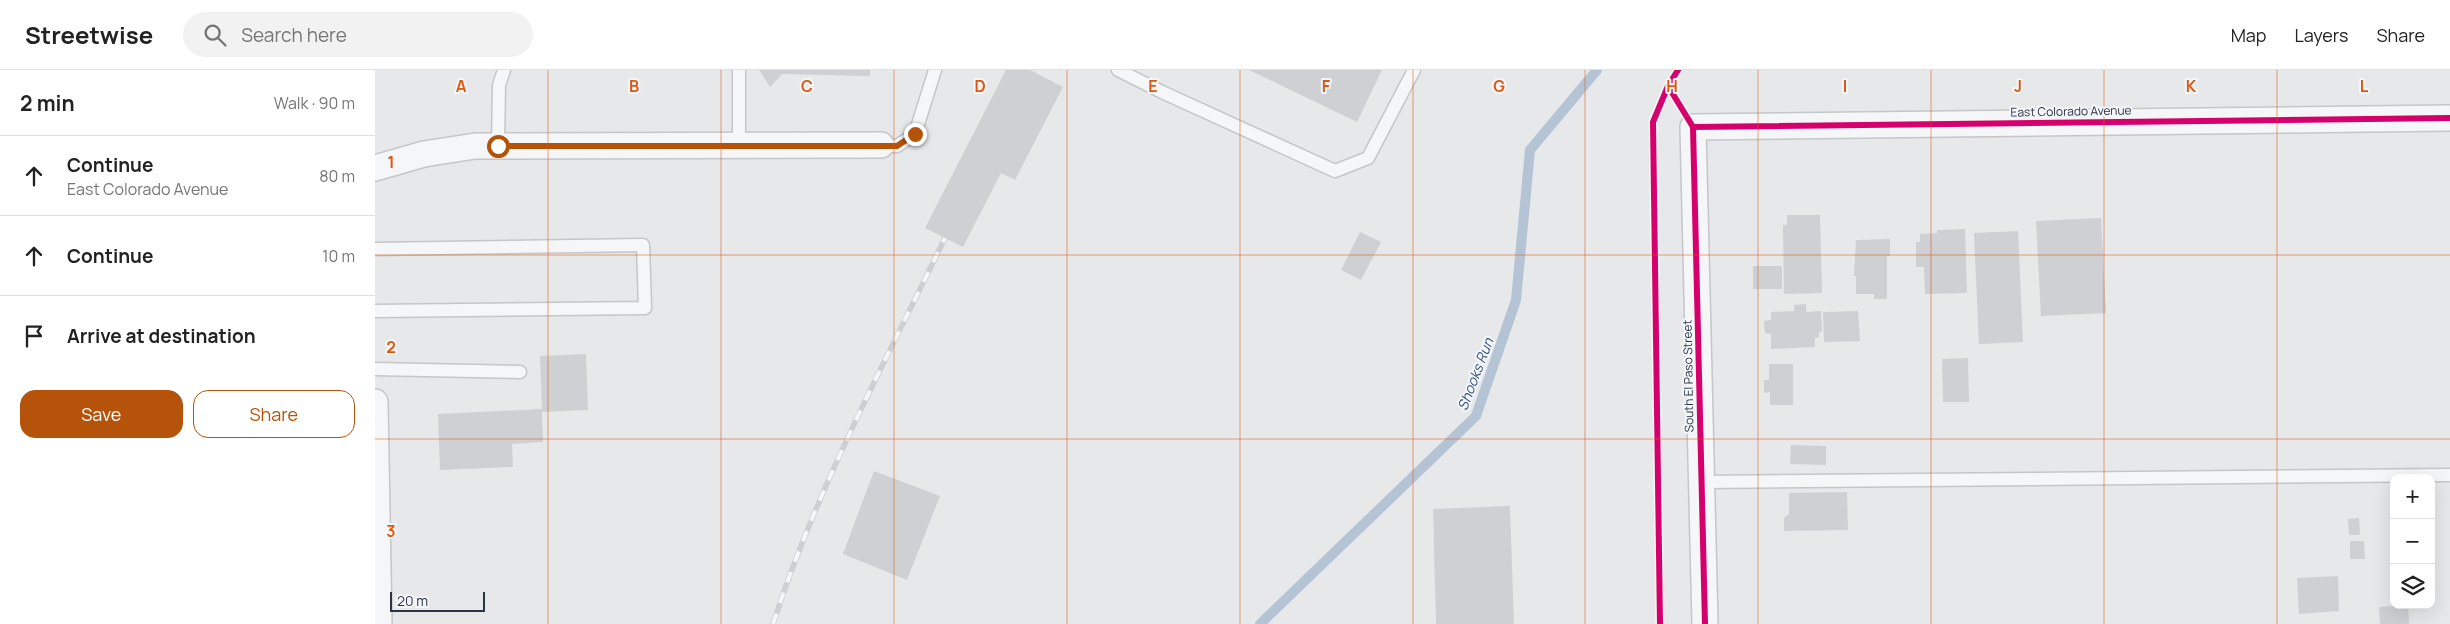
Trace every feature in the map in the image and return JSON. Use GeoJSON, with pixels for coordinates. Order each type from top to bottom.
{"type":"FeatureCollection","features":[{"type":"Feature","properties":{"kind":"street","name":"East Colorado Avenue"},"geometry":{"type":"LineString","coordinates":[[1693,127],[2450,118]]}},
{"type":"Feature","properties":{"kind":"street","name":"South El Paso Street"},"geometry":{"type":"LineString","coordinates":[[1693,127],[1705,624]]}},
{"type":"Feature","properties":{"kind":"street"},"geometry":{"type":"LineString","coordinates":[[375,168],[424,154],[475,146],[881,145]]}},
{"type":"Feature","properties":{"kind":"street"},"geometry":{"type":"LineString","coordinates":[[375,402],[379,624]]}},
{"type":"Feature","properties":{"kind":"lane"},"geometry":{"type":"LineString","coordinates":[[498,146],[499,85],[504,70]]}},
{"type":"Feature","properties":{"kind":"lane"},"geometry":{"type":"LineString","coordinates":[[739,70],[739,146]]}},
{"type":"Feature","properties":{"kind":"lane"},"geometry":{"type":"LineString","coordinates":[[881,145],[897,146],[915,134],[935,70]]}},
{"type":"Feature","properties":{"kind":"lane"},"geometry":{"type":"LineString","coordinates":[[1118,70],[1335,171],[1368,158],[1414,70]]}},
{"type":"Feature","properties":{"kind":"lane"},"geometry":{"type":"LineString","coordinates":[[375,249],[643,244],[645,308],[375,311]]}},
{"type":"Feature","properties":{"kind":"lane"},"geometry":{"type":"LineString","coordinates":[[375,369],[520,372]]}},
{"type":"Feature","properties":{"kind":"lane"},"geometry":{"type":"LineString","coordinates":[[1702,482],[2450,475]]}},
{"type":"Feature","properties":{"kind":"building"},"geometry":{"type":"Polygon","coordinates":[[[759,70],[870,70],[870,76],[782,74],[770,87],[759,70]]]}},
{"type":"Feature","properties":{"kind":"building"},"geometry":{"type":"Polygon","coordinates":[[[1006,70],[1030,70],[1063,87],[1015,180],[1001,173],[963,247],[925,228],[1006,70]]]}},
{"type":"Feature","properties":{"kind":"building"},"geometry":{"type":"Polygon","coordinates":[[[1249,70],[1382,70],[1357,122],[1249,70]]]}},
{"type":"Feature","properties":{"kind":"building"},"geometry":{"type":"Polygon","coordinates":[[[1787,215],[1820,215],[1822,293],[1784,294],[1783,225],[1787,225],[1787,215]]]}},
{"type":"Feature","properties":{"kind":"building"},"geometry":{"type":"Polygon","coordinates":[[[2101,218],[2106,313],[2041,316],[2036,221],[2101,218]]]}},
{"type":"Feature","properties":{"kind":"building"},"geometry":{"type":"Polygon","coordinates":[[[1965,229],[1967,293],[1925,294],[1924,267],[1916,267],[1916,242],[1920,242],[1920,234],[1937,233],[1937,230],[1965,229]]]}},
{"type":"Feature","properties":{"kind":"building"},"geometry":{"type":"Polygon","coordinates":[[[2018,231],[2023,342],[1979,344],[1974,233],[2018,231]]]}},
{"type":"Feature","properties":{"kind":"building"},"geometry":{"type":"Polygon","coordinates":[[[1360,232],[1381,242],[1361,280],[1341,270],[1360,232]]]}},
{"type":"Feature","properties":{"kind":"building"},"geometry":{"type":"Polygon","coordinates":[[[1890,239],[1890,256],[1887,256],[1887,299],[1874,299],[1874,294],[1856,294],[1856,276],[1854,276],[1856,240],[1890,239]]]}},
{"type":"Feature","properties":{"kind":"building"},"geometry":{"type":"Polygon","coordinates":[[[1753,266],[1782,266],[1782,289],[1753,289],[1753,266]]]}},
{"type":"Feature","properties":{"kind":"building"},"geometry":{"type":"Polygon","coordinates":[[[1806,304],[1806,312],[1821,311],[1822,332],[1819,332],[1819,337],[1815,338],[1815,347],[1771,349],[1771,334],[1765,333],[1764,321],[1771,320],[1771,312],[1794,311],[1794,305],[1806,304]]]}},
{"type":"Feature","properties":{"kind":"building"},"geometry":{"type":"Polygon","coordinates":[[[1858,311],[1860,341],[1824,342],[1823,312],[1858,311]]]}},
{"type":"Feature","properties":{"kind":"building"},"geometry":{"type":"Polygon","coordinates":[[[586,354],[588,410],[542,412],[543,442],[512,444],[513,467],[440,470],[438,414],[542,409],[540,356],[586,354]]]}},
{"type":"Feature","properties":{"kind":"building"},"geometry":{"type":"Polygon","coordinates":[[[1968,358],[1969,402],[1943,402],[1942,359],[1968,358]]]}},
{"type":"Feature","properties":{"kind":"building"},"geometry":{"type":"Polygon","coordinates":[[[1769,364],[1793,364],[1793,405],[1770,405],[1770,392],[1764,393],[1764,380],[1769,380],[1769,364]]]}},
{"type":"Feature","properties":{"kind":"building"},"geometry":{"type":"Polygon","coordinates":[[[1791,445],[1826,446],[1826,465],[1790,464],[1791,445]]]}},
{"type":"Feature","properties":{"kind":"building"},"geometry":{"type":"Polygon","coordinates":[[[874,471],[940,496],[907,580],[843,554],[874,471]]]}},
{"type":"Feature","properties":{"kind":"building"},"geometry":{"type":"Polygon","coordinates":[[[1847,492],[1848,530],[1784,531],[1784,518],[1789,514],[1789,493],[1847,492]]]}},
{"type":"Feature","properties":{"kind":"building"},"geometry":{"type":"Polygon","coordinates":[[[1510,506],[1514,624],[1436,624],[1433,509],[1510,506]]]}},
{"type":"Feature","properties":{"kind":"building"},"geometry":{"type":"Polygon","coordinates":[[[2359,518],[2360,535],[2349,535],[2348,519],[2359,518]]]}},
{"type":"Feature","properties":{"kind":"building"},"geometry":{"type":"Polygon","coordinates":[[[2350,541],[2364,541],[2365,559],[2350,559],[2350,541]]]}},
{"type":"Feature","properties":{"kind":"building"},"geometry":{"type":"Polygon","coordinates":[[[2338,576],[2339,611],[2299,614],[2297,578],[2338,576]]]}},
{"type":"Feature","properties":{"kind":"building"},"geometry":{"type":"Polygon","coordinates":[[[2390,606],[2390,609],[2408,609],[2409,624],[2380,624],[2379,607],[2390,606]]]}},
{"type":"Feature","properties":{"kind":"waterway","name":"Shooks Run"},"geometry":{"type":"LineString","coordinates":[[1260,624],[1476,416],[1516,300],[1530,150],[1597,70]]}},
{"type":"Feature","properties":{"kind":"railway"},"geometry":{"type":"LineString","coordinates":[[773,624],[790,574],[830,476],[945,238]]}},
{"type":"Feature","properties":{"kind":"cycle path"},"geometry":{"type":"LineString","coordinates":[[1660,624],[1653,122],[1668,86],[1678,70]]}},
{"type":"Feature","properties":{"kind":"cycle path"},"geometry":{"type":"LineString","coordinates":[[1668,86],[1693,127],[1705,624]]}},
{"type":"Feature","properties":{"kind":"cycle path"},"geometry":{"type":"LineString","coordinates":[[1693,127],[2450,118]]}},
{"type":"Feature","properties":{"kind":"route"},"geometry":{"type":"LineString","coordinates":[[498,146],[897,146],[915,134]]}}]}
